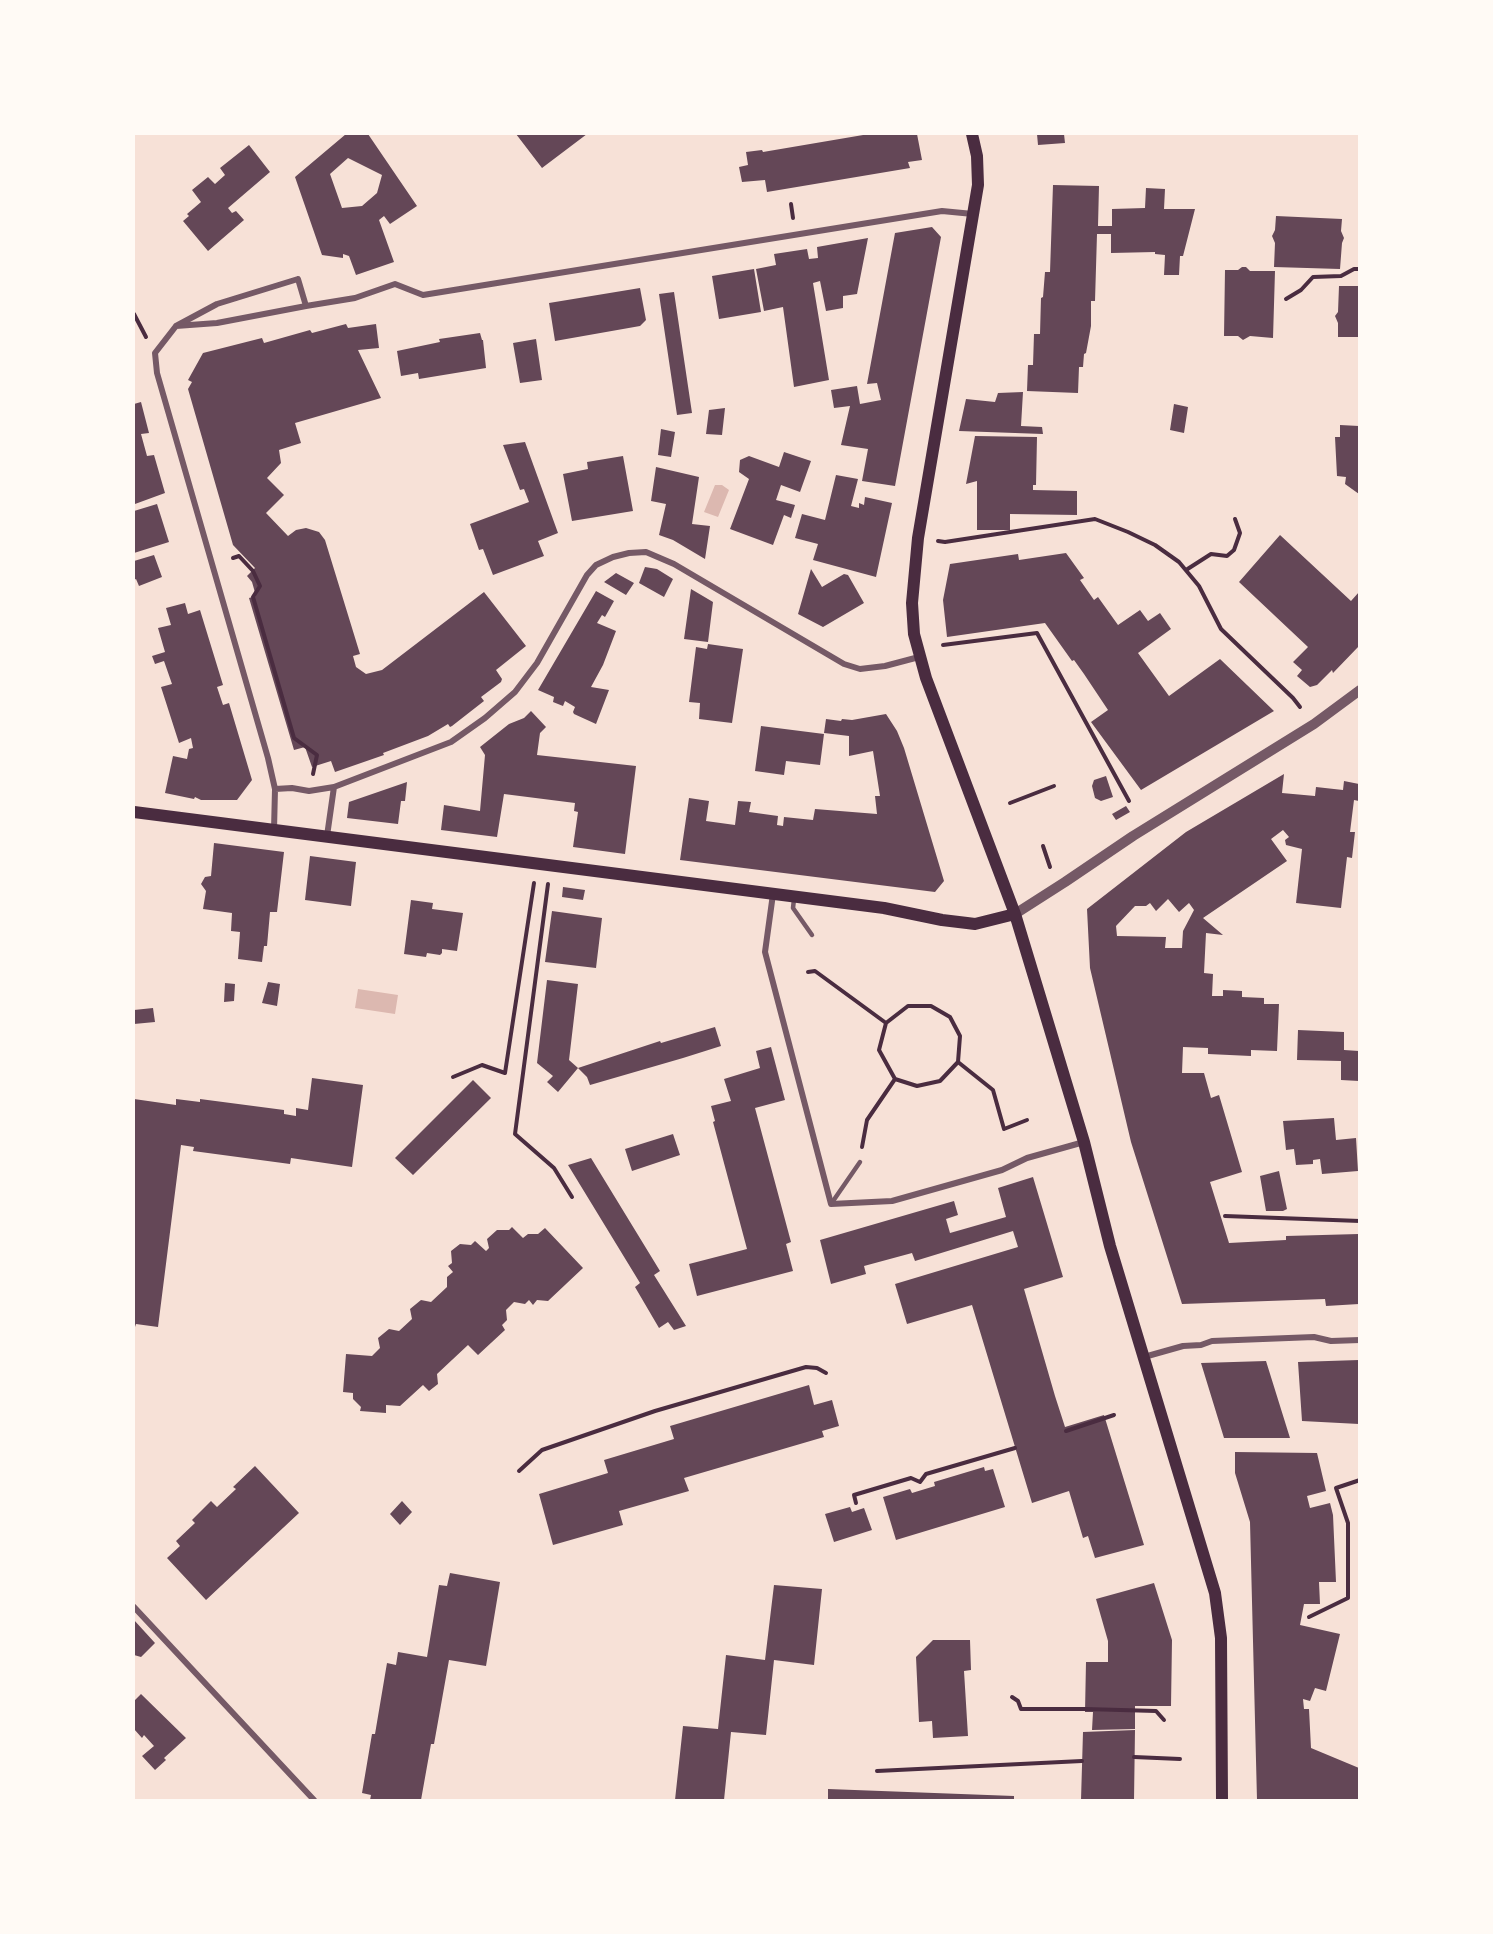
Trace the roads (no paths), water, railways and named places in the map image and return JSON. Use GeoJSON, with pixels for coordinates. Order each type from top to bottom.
{"type":"FeatureCollection","features":[{"type":"Feature","properties":{"kind":"main road"},"geometry":{"type":"LineString","coordinates":[[972,134],[977,156],[978,185],[918,538],[912,603],[914,634],[919,657],[1015,914],[1084,1142],[1101,1215],[1217,1605],[1222,1674],[1222,1800]]}},
{"type":"Feature","properties":{"kind":"main road"},"geometry":{"type":"LineString","coordinates":[[134,812],[884,908],[975,924],[1015,914]]}},
{"type":"Feature","properties":{"kind":"street"},"geometry":{"type":"LineString","coordinates":[[176,326],[217,323],[355,298],[395,284],[423,295],[942,211],[974,214]]}},
{"type":"Feature","properties":{"kind":"street"},"geometry":{"type":"LineString","coordinates":[[274,830],[275,789],[268,758],[157,373],[155,353],[176,326],[217,304],[298,279],[306,306]]}},
{"type":"Feature","properties":{"kind":"street"},"geometry":{"type":"LineString","coordinates":[[275,789],[292,788],[309,791],[334,787],[451,742],[485,718],[515,692],[537,663],[587,575],[596,565],[629,553],[646,552],[674,564],[844,664],[860,669],[885,666],[919,657]]}},
{"type":"Feature","properties":{"kind":"street"},"geometry":{"type":"LineString","coordinates":[[1015,914],[1133,836],[1314,724],[1359,690]]}},
{"type":"Feature","properties":{"kind":"street"},"geometry":{"type":"LineString","coordinates":[[327,837],[334,787]]}},
{"type":"Feature","properties":{"kind":"street"},"geometry":{"type":"LineString","coordinates":[[772,894],[765,952],[831,1204],[892,1201],[1002,1170],[1027,1158],[1084,1142]]}},
{"type":"Feature","properties":{"kind":"street"},"geometry":{"type":"LineString","coordinates":[[1143,1358],[1183,1346],[1201,1345],[1212,1341],[1314,1337],[1331,1341],[1359,1340]]}},
{"type":"Feature","properties":{"kind":"street"},"geometry":{"type":"LineString","coordinates":[[134,1607],[314,1800]]}},
{"type":"Feature","properties":{"kind":"lane"},"geometry":{"type":"LineString","coordinates":[[794,897],[793,908],[812,935]]}},
{"type":"Feature","properties":{"kind":"lane"},"geometry":{"type":"LineString","coordinates":[[831,1204],[860,1162]]}}]}
